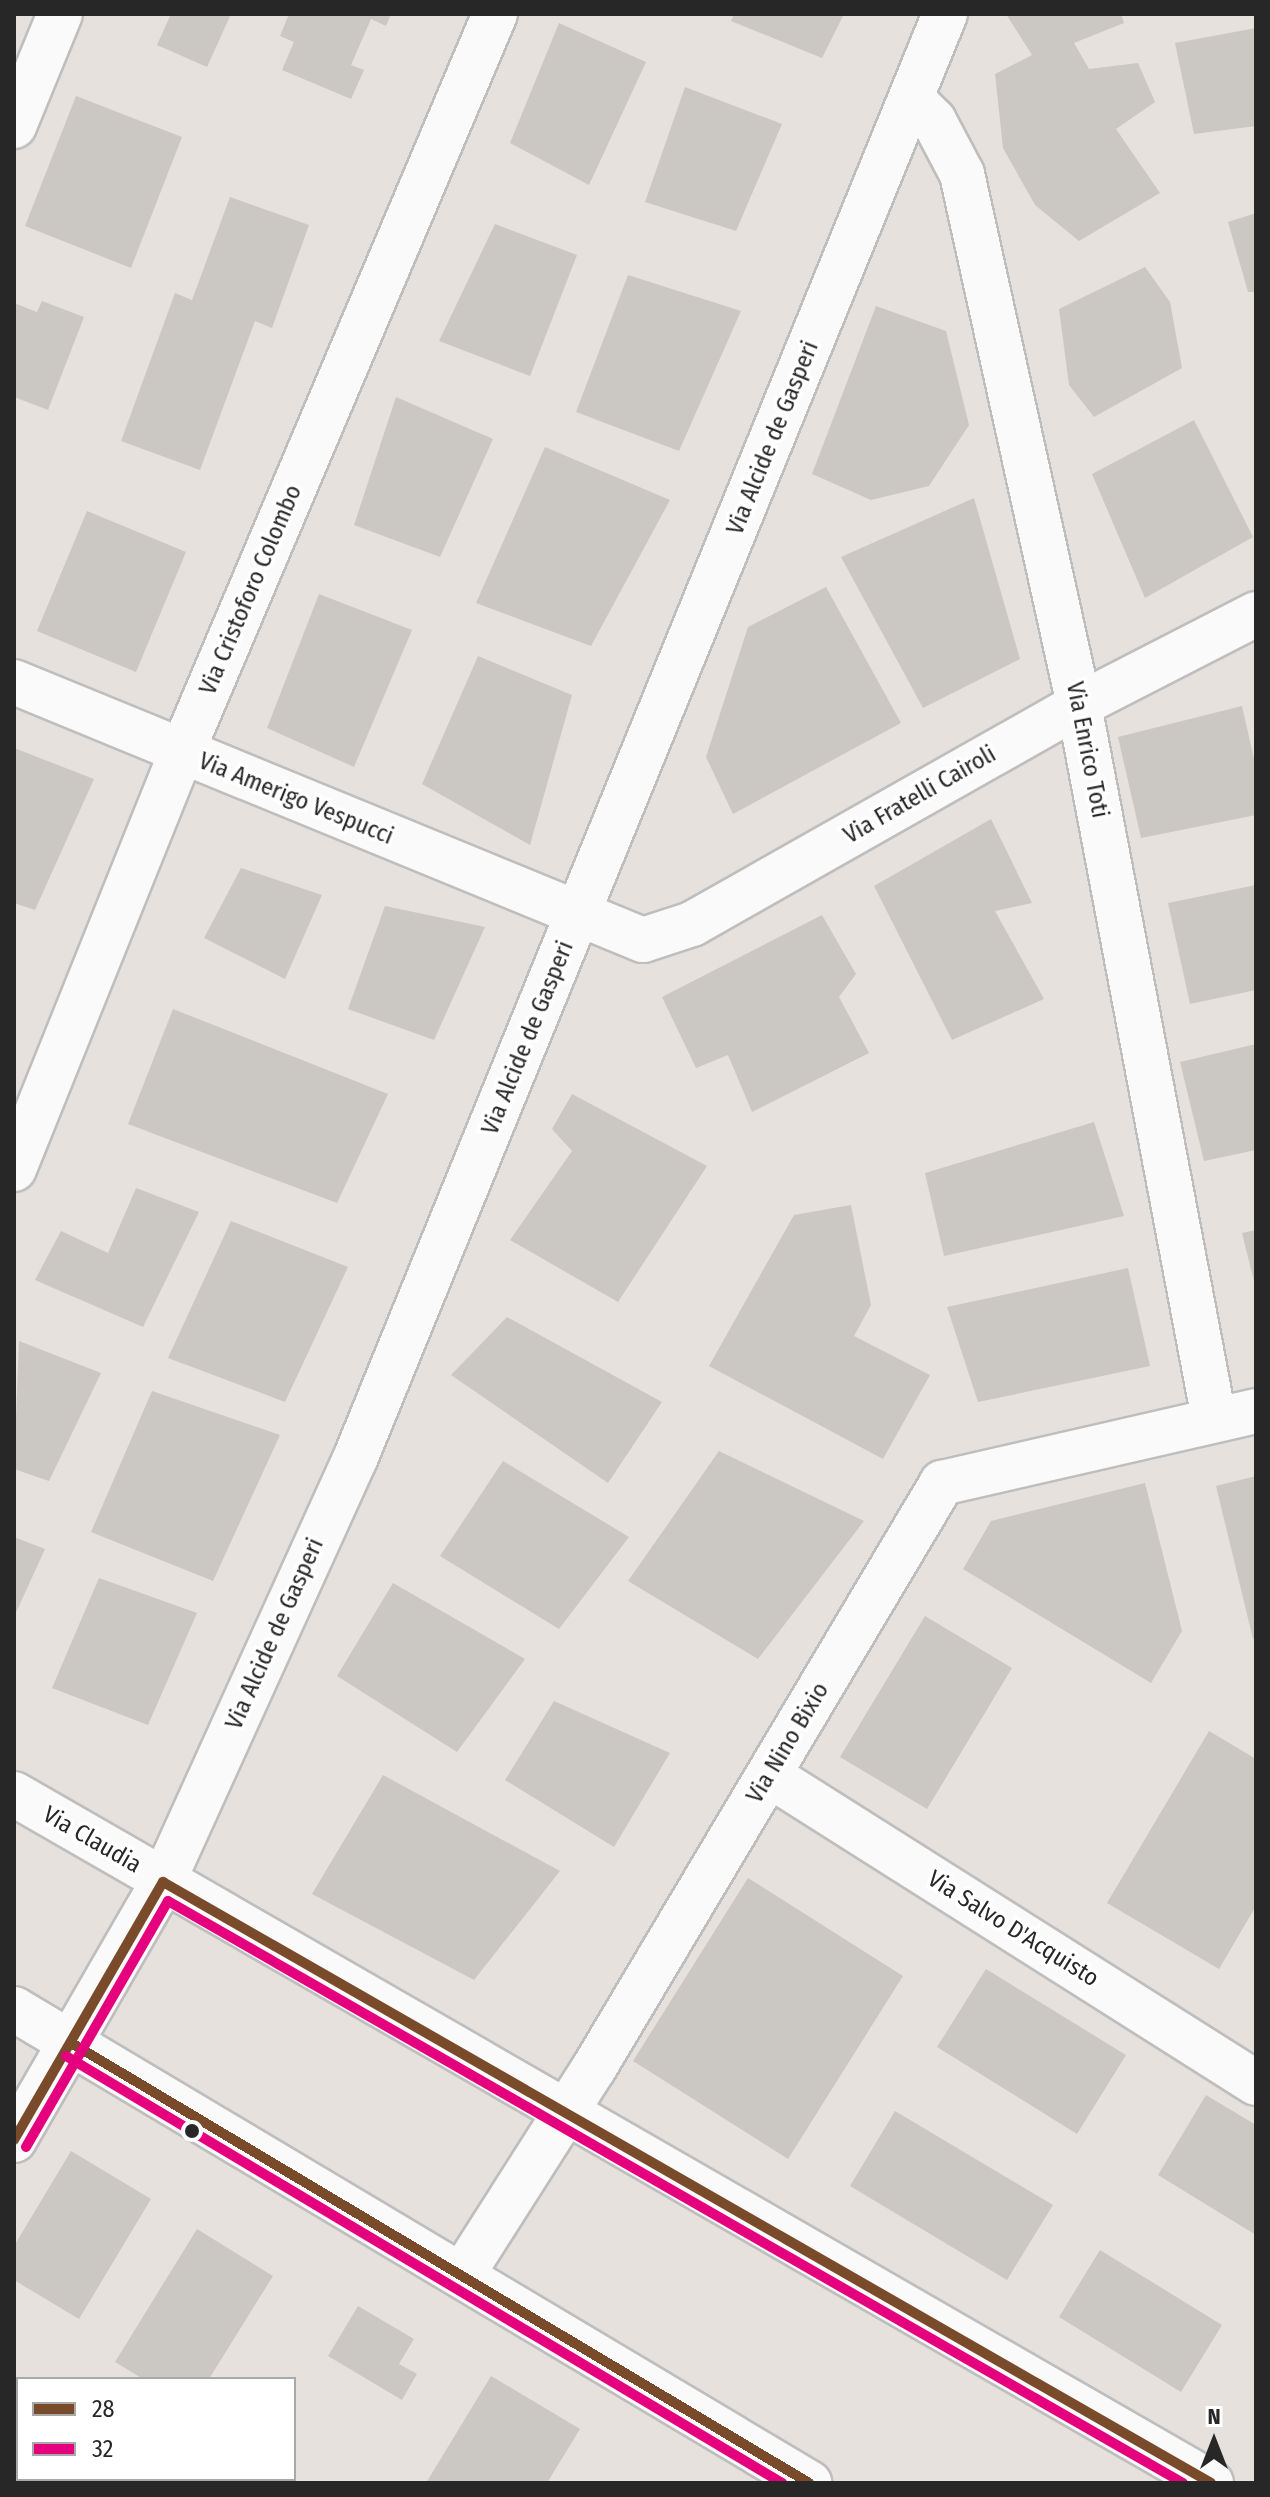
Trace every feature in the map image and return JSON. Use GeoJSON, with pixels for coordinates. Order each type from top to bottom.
{"type":"FeatureCollection","features":[{"type":"Feature","properties":{"kind":"street"},"geometry":{"type":"LineString","coordinates":[[14,126],[60,14]]}},
{"type":"Feature","properties":{"kind":"street","name":"Via Cristoforo Colombo"},"geometry":{"type":"LineString","coordinates":[[14,1169],[182,752],[495,14]]}},
{"type":"Feature","properties":{"kind":"street","name":"Via Alcide de Gasperi"},"geometry":{"type":"LineString","coordinates":[[14,2140],[73,2044],[163,1882],[355,1459],[945,14]]}},
{"type":"Feature","properties":{"kind":"street","name":"Via Enrico Toti"},"geometry":{"type":"LineString","coordinates":[[912,99],[934,121],[962,174],[1235,1415]]}},
{"type":"Feature","properties":{"kind":"street","name":"Via Fratelli Cairoli"},"geometry":{"type":"LineString","coordinates":[[578,916],[643,940],[692,924],[1079,705],[1256,614]]}},
{"type":"Feature","properties":{"kind":"street","name":"Via Amerigo Vespucci"},"geometry":{"type":"LineString","coordinates":[[14,682],[578,916]]}},
{"type":"Feature","properties":{"kind":"street","name":"Via Nino Bixio"},"geometry":{"type":"LineString","coordinates":[[462,2275],[566,2113],[942,1483],[1235,1415]]}},
{"type":"Feature","properties":{"kind":"street","name":"Via Salvo D'Acquisto"},"geometry":{"type":"LineString","coordinates":[[769,1775],[1256,2083]]}},
{"type":"Feature","properties":{"kind":"street","name":"Via Claudia"},"geometry":{"type":"LineString","coordinates":[[14,1794],[1211,2483]]}},
{"type":"Feature","properties":{"kind":"street"},"geometry":{"type":"LineString","coordinates":[[14,2009],[809,2483]]}},
{"type":"Feature","properties":{"kind":"building"},"geometry":{"type":"Polygon","coordinates":[[[171,14],[231,14],[207,67],[157,45],[171,14]]]}},
{"type":"Feature","properties":{"kind":"building"},"geometry":{"type":"Polygon","coordinates":[[[289,14],[391,14],[386,26],[371,19],[351,65],[364,70],[351,99],[282,70],[294,42],[280,36],[289,14]]]}},
{"type":"Feature","properties":{"kind":"building"},"geometry":{"type":"Polygon","coordinates":[[[734,14],[844,14],[822,58],[731,21],[734,14]]]}},
{"type":"Feature","properties":{"kind":"building"},"geometry":{"type":"Polygon","coordinates":[[[1006,14],[1121,14],[1124,23],[1074,43],[1089,69],[1138,63],[1155,102],[1116,129],[1160,193],[1079,241],[1035,205],[1003,148],[995,74],[1032,55],[1006,14]]]}},
{"type":"Feature","properties":{"kind":"building"},"geometry":{"type":"Polygon","coordinates":[[[559,23],[646,62],[589,185],[510,143],[559,23]]]}},
{"type":"Feature","properties":{"kind":"building"},"geometry":{"type":"Polygon","coordinates":[[[1256,28],[1256,126],[1194,134],[1175,43],[1256,28]]]}},
{"type":"Feature","properties":{"kind":"building"},"geometry":{"type":"Polygon","coordinates":[[[685,87],[782,124],[736,231],[645,202],[685,87]]]}},
{"type":"Feature","properties":{"kind":"building"},"geometry":{"type":"Polygon","coordinates":[[[76,96],[182,137],[131,268],[25,226],[76,96]]]}},
{"type":"Feature","properties":{"kind":"building"},"geometry":{"type":"Polygon","coordinates":[[[230,197],[309,225],[272,328],[255,321],[200,470],[121,441],[175,293],[192,300],[230,197]]]}},
{"type":"Feature","properties":{"kind":"building"},"geometry":{"type":"Polygon","coordinates":[[[1256,213],[1256,292],[1248,292],[1228,222],[1256,213]]]}},
{"type":"Feature","properties":{"kind":"building"},"geometry":{"type":"Polygon","coordinates":[[[495,224],[577,255],[530,376],[439,341],[495,224]]]}},
{"type":"Feature","properties":{"kind":"building"},"geometry":{"type":"Polygon","coordinates":[[[1145,267],[1170,302],[1182,368],[1094,417],[1069,385],[1059,309],[1145,267]]]}},
{"type":"Feature","properties":{"kind":"building"},"geometry":{"type":"Polygon","coordinates":[[[628,275],[741,311],[679,451],[576,412],[628,275]]]}},
{"type":"Feature","properties":{"kind":"building"},"geometry":{"type":"Polygon","coordinates":[[[42,301],[84,317],[48,410],[14,397],[14,303],[37,312],[42,301]]]}},
{"type":"Feature","properties":{"kind":"building"},"geometry":{"type":"Polygon","coordinates":[[[876,306],[946,331],[969,425],[929,486],[871,500],[812,474],[876,306]]]}},
{"type":"Feature","properties":{"kind":"building"},"geometry":{"type":"Polygon","coordinates":[[[396,397],[493,439],[440,557],[354,525],[396,397]]]}},
{"type":"Feature","properties":{"kind":"building"},"geometry":{"type":"Polygon","coordinates":[[[1194,420],[1253,537],[1145,598],[1092,474],[1194,420]]]}},
{"type":"Feature","properties":{"kind":"building"},"geometry":{"type":"Polygon","coordinates":[[[545,447],[670,500],[591,646],[476,603],[545,447]]]}},
{"type":"Feature","properties":{"kind":"building"},"geometry":{"type":"Polygon","coordinates":[[[974,498],[1020,659],[923,708],[841,557],[974,498]]]}},
{"type":"Feature","properties":{"kind":"building"},"geometry":{"type":"Polygon","coordinates":[[[87,511],[186,552],[136,672],[37,631],[87,511]]]}},
{"type":"Feature","properties":{"kind":"building"},"geometry":{"type":"Polygon","coordinates":[[[826,587],[901,723],[733,814],[706,757],[748,627],[826,587]]]}},
{"type":"Feature","properties":{"kind":"building"},"geometry":{"type":"Polygon","coordinates":[[[319,594],[412,630],[354,767],[267,728],[319,594]]]}},
{"type":"Feature","properties":{"kind":"building"},"geometry":{"type":"Polygon","coordinates":[[[478,656],[572,695],[530,845],[422,784],[478,656]]]}},
{"type":"Feature","properties":{"kind":"building"},"geometry":{"type":"Polygon","coordinates":[[[1242,706],[1256,768],[1256,815],[1141,838],[1118,737],[1242,706]]]}},
{"type":"Feature","properties":{"kind":"building"},"geometry":{"type":"Polygon","coordinates":[[[14,748],[94,779],[35,910],[14,903],[14,748]]]}},
{"type":"Feature","properties":{"kind":"building"},"geometry":{"type":"Polygon","coordinates":[[[991,819],[1032,903],[995,911],[1044,999],[952,1040],[874,886],[991,819]]]}},
{"type":"Feature","properties":{"kind":"building"},"geometry":{"type":"Polygon","coordinates":[[[241,868],[322,895],[285,979],[204,938],[241,868]]]}},
{"type":"Feature","properties":{"kind":"building"},"geometry":{"type":"Polygon","coordinates":[[[1256,885],[1256,990],[1190,1004],[1168,903],[1256,885]]]}},
{"type":"Feature","properties":{"kind":"building"},"geometry":{"type":"Polygon","coordinates":[[[385,906],[485,927],[434,1040],[348,1009],[385,906]]]}},
{"type":"Feature","properties":{"kind":"building"},"geometry":{"type":"Polygon","coordinates":[[[822,915],[856,974],[839,997],[869,1053],[752,1112],[728,1055],[696,1068],[662,997],[822,915]]]}},
{"type":"Feature","properties":{"kind":"building"},"geometry":{"type":"Polygon","coordinates":[[[173,1009],[388,1094],[337,1203],[128,1124],[173,1009]]]}},
{"type":"Feature","properties":{"kind":"building"},"geometry":{"type":"Polygon","coordinates":[[[1256,1044],[1256,1150],[1204,1161],[1180,1062],[1256,1044]]]}},
{"type":"Feature","properties":{"kind":"building"},"geometry":{"type":"Polygon","coordinates":[[[572,1094],[707,1166],[618,1302],[510,1240],[572,1151],[552,1129],[572,1094]]]}},
{"type":"Feature","properties":{"kind":"building"},"geometry":{"type":"Polygon","coordinates":[[[1094,1122],[1124,1216],[944,1256],[925,1173],[1094,1122]]]}},
{"type":"Feature","properties":{"kind":"building"},"geometry":{"type":"Polygon","coordinates":[[[136,1188],[199,1212],[143,1327],[35,1280],[61,1231],[108,1253],[136,1188]]]}},
{"type":"Feature","properties":{"kind":"building"},"geometry":{"type":"Polygon","coordinates":[[[851,1205],[871,1305],[854,1336],[930,1375],[883,1459],[709,1366],[794,1215],[851,1205]]]}},
{"type":"Feature","properties":{"kind":"building"},"geometry":{"type":"Polygon","coordinates":[[[231,1221],[348,1267],[285,1402],[168,1358],[231,1221]]]}},
{"type":"Feature","properties":{"kind":"building"},"geometry":{"type":"Polygon","coordinates":[[[1256,1230],[1256,1285],[1255,1285],[1242,1233],[1256,1230]]]}},
{"type":"Feature","properties":{"kind":"building"},"geometry":{"type":"Polygon","coordinates":[[[1128,1268],[1150,1366],[978,1402],[947,1307],[1128,1268]]]}},
{"type":"Feature","properties":{"kind":"building"},"geometry":{"type":"Polygon","coordinates":[[[507,1317],[662,1402],[608,1483],[451,1375],[507,1317]]]}},
{"type":"Feature","properties":{"kind":"building"},"geometry":{"type":"Polygon","coordinates":[[[19,1341],[101,1373],[49,1481],[14,1469],[19,1341]]]}},
{"type":"Feature","properties":{"kind":"building"},"geometry":{"type":"Polygon","coordinates":[[[152,1391],[280,1435],[213,1581],[91,1532],[152,1391]]]}},
{"type":"Feature","properties":{"kind":"building"},"geometry":{"type":"Polygon","coordinates":[[[719,1451],[864,1521],[758,1659],[628,1581],[719,1451]]]}},
{"type":"Feature","properties":{"kind":"building"},"geometry":{"type":"Polygon","coordinates":[[[503,1461],[629,1537],[559,1629],[440,1556],[503,1461]]]}},
{"type":"Feature","properties":{"kind":"building"},"geometry":{"type":"Polygon","coordinates":[[[1256,1476],[1256,1639],[1253,1639],[1216,1486],[1256,1476]]]}},
{"type":"Feature","properties":{"kind":"building"},"geometry":{"type":"Polygon","coordinates":[[[1145,1483],[1182,1631],[1151,1683],[963,1569],[991,1521],[1145,1483]]]}},
{"type":"Feature","properties":{"kind":"building"},"geometry":{"type":"Polygon","coordinates":[[[14,1537],[45,1549],[14,1617],[14,1537]]]}},
{"type":"Feature","properties":{"kind":"building"},"geometry":{"type":"Polygon","coordinates":[[[99,1578],[197,1613],[148,1725],[52,1688],[99,1578]]]}},
{"type":"Feature","properties":{"kind":"building"},"geometry":{"type":"Polygon","coordinates":[[[393,1583],[525,1659],[457,1752],[337,1676],[393,1583]]]}},
{"type":"Feature","properties":{"kind":"building"},"geometry":{"type":"Polygon","coordinates":[[[925,1616],[1012,1668],[927,1809],[840,1757],[925,1616]]]}},
{"type":"Feature","properties":{"kind":"building"},"geometry":{"type":"Polygon","coordinates":[[[554,1701],[670,1753],[614,1847],[505,1780],[554,1701]]]}},
{"type":"Feature","properties":{"kind":"building"},"geometry":{"type":"Polygon","coordinates":[[[1209,1731],[1256,1759],[1256,1906],[1219,1969],[1107,1903],[1209,1731]]]}},
{"type":"Feature","properties":{"kind":"building"},"geometry":{"type":"Polygon","coordinates":[[[383,1775],[560,1871],[474,1980],[312,1894],[383,1775]]]}},
{"type":"Feature","properties":{"kind":"building"},"geometry":{"type":"Polygon","coordinates":[[[748,1878],[903,1976],[788,2159],[633,2061],[748,1878]]]}},
{"type":"Feature","properties":{"kind":"building"},"geometry":{"type":"Polygon","coordinates":[[[986,1969],[1126,2055],[1077,2134],[937,2047],[986,1969]]]}},
{"type":"Feature","properties":{"kind":"building"},"geometry":{"type":"Polygon","coordinates":[[[1206,2095],[1256,2125],[1256,2235],[1158,2175],[1206,2095]]]}},
{"type":"Feature","properties":{"kind":"building"},"geometry":{"type":"Polygon","coordinates":[[[895,2111],[1053,2205],[1007,2280],[850,2186],[895,2111]]]}},
{"type":"Feature","properties":{"kind":"building"},"geometry":{"type":"Polygon","coordinates":[[[71,2151],[151,2199],[79,2319],[14,2280],[14,2246],[71,2151]]]}},
{"type":"Feature","properties":{"kind":"building"},"geometry":{"type":"Polygon","coordinates":[[[197,2229],[273,2276],[210,2377],[140,2377],[115,2362],[197,2229]]]}},
{"type":"Feature","properties":{"kind":"building"},"geometry":{"type":"Polygon","coordinates":[[[1100,2250],[1222,2325],[1181,2392],[1059,2317],[1100,2250]]]}},
{"type":"Feature","properties":{"kind":"building"},"geometry":{"type":"Polygon","coordinates":[[[358,2306],[414,2339],[399,2364],[417,2374],[402,2400],[328,2356],[358,2306]]]}},
{"type":"Feature","properties":{"kind":"building"},"geometry":{"type":"Polygon","coordinates":[[[491,2376],[580,2429],[547,2483],[426,2483],[491,2376]]]}},
{"type":"Feature","properties":{"kind":"building"},"geometry":{"type":"Polygon","coordinates":[[[14,2392],[16,2418],[14,2442],[14,2392]]]}},
{"type":"Feature","properties":{"kind":"building"},"geometry":{"type":"Polygon","coordinates":[[[65,2481],[118,2481],[64,2483],[65,2481]]]}},
{"type":"Feature","properties":{"kind":"transit line","name":"28"},"geometry":{"type":"LineString","coordinates":[[14,2140],[163,1882],[1211,2483]]}},
{"type":"Feature","properties":{"kind":"transit line","name":"32"},"geometry":{"type":"LineString","coordinates":[[26,2147],[168,1901],[1183,2483]]}},
{"type":"Feature","properties":{"kind":"transit line","name":"28"},"geometry":{"type":"LineString","coordinates":[[73,2044],[809,2483]]}},
{"type":"Feature","properties":{"kind":"transit line","name":"32"},"geometry":{"type":"LineString","coordinates":[[66,2056],[782,2483]]}}]}
